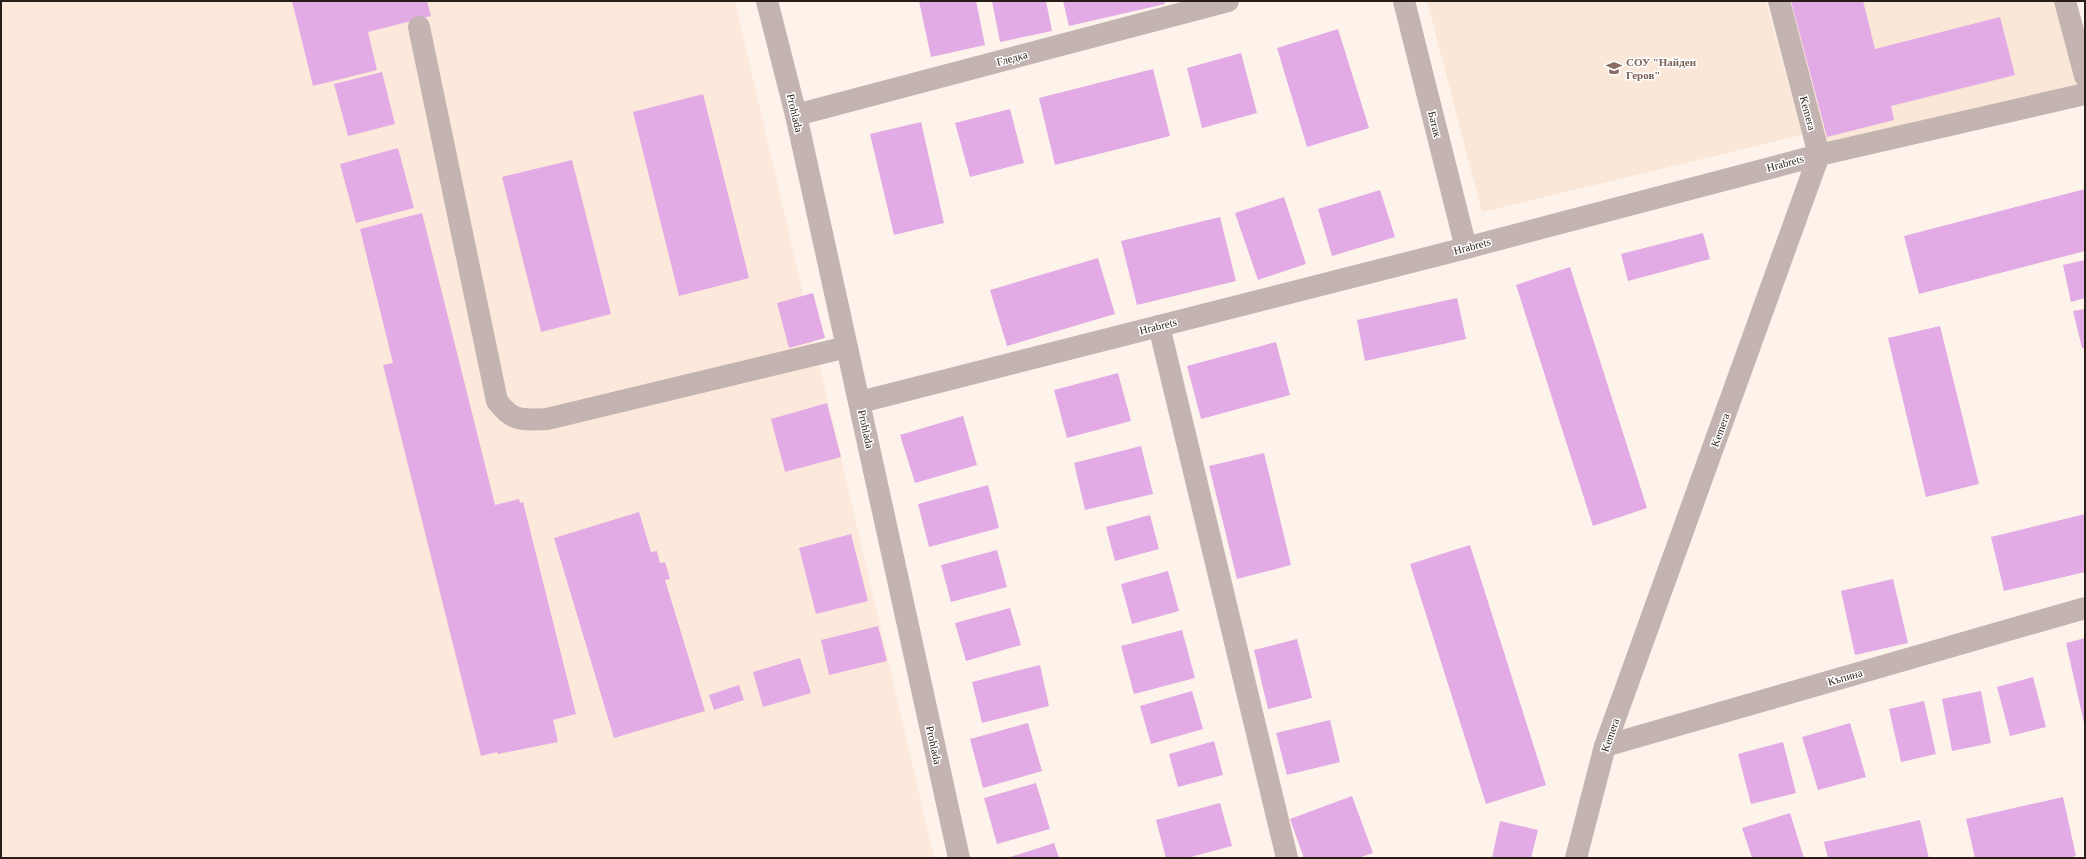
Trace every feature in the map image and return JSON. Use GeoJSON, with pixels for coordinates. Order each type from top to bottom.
{"type":"FeatureCollection","features":[{"type":"Feature","properties":{"kind":"street","name":"Prohlada"},"geometry":{"type":"LineString","coordinates":[[767,1],[796,115],[959,858]]}},
{"type":"Feature","properties":{"kind":"street","name":"Гледка"},"geometry":{"type":"LineString","coordinates":[[796,115],[1228,1]]}},
{"type":"Feature","properties":{"kind":"street","name":"Батак"},"geometry":{"type":"LineString","coordinates":[[1404,1],[1466,248]]}},
{"type":"Feature","properties":{"kind":"street","name":"Kemera"},"geometry":{"type":"LineString","coordinates":[[1576,858],[1605,746],[1819,154],[1779,1]]}},
{"type":"Feature","properties":{"kind":"street"},"geometry":{"type":"LineString","coordinates":[[2065,1],[2085,76]]}},
{"type":"Feature","properties":{"kind":"street"},"geometry":{"type":"LineString","coordinates":[[419,26],[497,401],[506,413],[522,420],[547,419],[847,347]]}},
{"type":"Feature","properties":{"kind":"street","name":"Hrabrets"},"geometry":{"type":"LineString","coordinates":[[860,402],[1466,248],[1819,154],[2085,94]]}},
{"type":"Feature","properties":{"kind":"street"},"geometry":{"type":"LineString","coordinates":[[1159,326],[1287,858]]}},
{"type":"Feature","properties":{"kind":"street","name":"Къпина"},"geometry":{"type":"LineString","coordinates":[[1605,746],[2085,608]]}},
{"type":"Feature","properties":{"kind":"shaded area"},"geometry":{"type":"Polygon","coordinates":[[[1,1],[735,1],[934,858],[1,858],[1,1]]]}},
{"type":"Feature","properties":{"kind":"shaded area","name":"СОУ \"Найден Геров\""},"geometry":{"type":"Polygon","coordinates":[[[1427,1],[1766,1],[1802,135],[1482,212],[1427,1]]]}},
{"type":"Feature","properties":{"kind":"shaded area"},"geometry":{"type":"Polygon","coordinates":[[[1784,1],[2059,1],[2082,89],[1823,149],[1784,1]]]}},
{"type":"Feature","properties":{"kind":"building"},"geometry":{"type":"Polygon","coordinates":[[[292,1],[427,1],[431,16],[368,32],[377,70],[313,86],[292,1]]]}},
{"type":"Feature","properties":{"kind":"building"},"geometry":{"type":"Polygon","coordinates":[[[919,1],[976,1],[985,45],[931,57],[919,1]]]}},
{"type":"Feature","properties":{"kind":"building"},"geometry":{"type":"Polygon","coordinates":[[[992,1],[1046,1],[1052,31],[1000,42],[992,1]]]}},
{"type":"Feature","properties":{"kind":"building"},"geometry":{"type":"Polygon","coordinates":[[[1063,1],[1164,1],[1165,4],[1069,26],[1063,1]]]}},
{"type":"Feature","properties":{"kind":"building"},"geometry":{"type":"Polygon","coordinates":[[[1791,1],[1863,1],[1875,49],[2000,17],[2015,75],[1891,106],[1894,120],[1827,137],[1791,1]]]}},
{"type":"Feature","properties":{"kind":"building"},"geometry":{"type":"Polygon","coordinates":[[[1338,29],[1369,128],[1307,147],[1277,48],[1338,29]]]}},
{"type":"Feature","properties":{"kind":"building"},"geometry":{"type":"Polygon","coordinates":[[[1241,53],[1257,113],[1202,128],[1187,68],[1241,53]]]}},
{"type":"Feature","properties":{"kind":"building"},"geometry":{"type":"Polygon","coordinates":[[[1153,69],[1170,136],[1055,165],[1039,98],[1153,69]]]}},
{"type":"Feature","properties":{"kind":"building"},"geometry":{"type":"Polygon","coordinates":[[[382,72],[395,124],[348,136],[334,84],[382,72]]]}},
{"type":"Feature","properties":{"kind":"building"},"geometry":{"type":"Polygon","coordinates":[[[703,94],[749,278],[679,296],[633,112],[703,94]]]}},
{"type":"Feature","properties":{"kind":"building"},"geometry":{"type":"Polygon","coordinates":[[[1010,109],[1024,163],[970,177],[955,123],[1010,109]]]}},
{"type":"Feature","properties":{"kind":"building"},"geometry":{"type":"Polygon","coordinates":[[[921,122],[944,223],[894,235],[870,134],[921,122]]]}},
{"type":"Feature","properties":{"kind":"building"},"geometry":{"type":"Polygon","coordinates":[[[398,148],[414,208],[356,223],[340,164],[398,148]]]}},
{"type":"Feature","properties":{"kind":"building"},"geometry":{"type":"Polygon","coordinates":[[[572,160],[611,314],[541,332],[502,177],[572,160]]]}},
{"type":"Feature","properties":{"kind":"building"},"geometry":{"type":"Polygon","coordinates":[[[2085,189],[2085,251],[1919,294],[1904,236],[2085,189]]]}},
{"type":"Feature","properties":{"kind":"building"},"geometry":{"type":"Polygon","coordinates":[[[1380,190],[1395,237],[1332,256],[1318,209],[1380,190]]]}},
{"type":"Feature","properties":{"kind":"building"},"geometry":{"type":"Polygon","coordinates":[[[1284,197],[1306,264],[1258,280],[1235,213],[1284,197]]]}},
{"type":"Feature","properties":{"kind":"building"},"geometry":{"type":"Polygon","coordinates":[[[422,213],[495,505],[519,499],[520,503],[523,502],[576,714],[553,720],[558,742],[498,754],[497,752],[481,756],[383,365],[393,363],[360,229],[422,213]]]}},
{"type":"Feature","properties":{"kind":"building"},"geometry":{"type":"Polygon","coordinates":[[[1220,217],[1236,281],[1137,305],[1121,241],[1220,217]]]}},
{"type":"Feature","properties":{"kind":"building"},"geometry":{"type":"Polygon","coordinates":[[[1703,233],[1710,259],[1628,281],[1621,254],[1703,233]]]}},
{"type":"Feature","properties":{"kind":"building"},"geometry":{"type":"Polygon","coordinates":[[[1098,258],[1115,314],[1007,346],[990,290],[1098,258]]]}},
{"type":"Feature","properties":{"kind":"building"},"geometry":{"type":"Polygon","coordinates":[[[2085,260],[2085,298],[2071,302],[2063,265],[2085,260]]]}},
{"type":"Feature","properties":{"kind":"building"},"geometry":{"type":"Polygon","coordinates":[[[1570,267],[1647,508],[1593,526],[1516,285],[1570,267]]]}},
{"type":"Feature","properties":{"kind":"building"},"geometry":{"type":"Polygon","coordinates":[[[813,293],[825,338],[789,348],[777,303],[813,293]]]}},
{"type":"Feature","properties":{"kind":"building"},"geometry":{"type":"Polygon","coordinates":[[[1457,298],[1466,339],[1365,361],[1357,320],[1457,298]]]}},
{"type":"Feature","properties":{"kind":"building"},"geometry":{"type":"Polygon","coordinates":[[[2085,309],[2085,348],[2082,348],[2073,311],[2085,309]]]}},
{"type":"Feature","properties":{"kind":"building"},"geometry":{"type":"Polygon","coordinates":[[[1940,326],[1979,484],[1926,497],[1888,338],[1940,326]]]}},
{"type":"Feature","properties":{"kind":"building"},"geometry":{"type":"Polygon","coordinates":[[[1276,342],[1290,395],[1201,419],[1187,366],[1276,342]]]}},
{"type":"Feature","properties":{"kind":"building"},"geometry":{"type":"Polygon","coordinates":[[[1118,373],[1131,421],[1067,438],[1054,390],[1118,373]]]}},
{"type":"Feature","properties":{"kind":"building"},"geometry":{"type":"Polygon","coordinates":[[[827,403],[841,457],[785,472],[771,419],[827,403]]]}},
{"type":"Feature","properties":{"kind":"building"},"geometry":{"type":"Polygon","coordinates":[[[963,416],[977,465],[915,483],[900,435],[963,416]]]}},
{"type":"Feature","properties":{"kind":"building"},"geometry":{"type":"Polygon","coordinates":[[[1141,446],[1153,494],[1085,510],[1074,463],[1141,446]]]}},
{"type":"Feature","properties":{"kind":"building"},"geometry":{"type":"Polygon","coordinates":[[[1264,453],[1291,565],[1237,579],[1209,466],[1264,453]]]}},
{"type":"Feature","properties":{"kind":"building"},"geometry":{"type":"Polygon","coordinates":[[[988,485],[999,528],[929,547],[918,504],[988,485]]]}},
{"type":"Feature","properties":{"kind":"building"},"geometry":{"type":"Polygon","coordinates":[[[639,512],[651,552],[657,551],[660,563],[665,562],[670,579],[665,580],[705,711],[614,738],[554,538],[639,512]]]}},
{"type":"Feature","properties":{"kind":"building"},"geometry":{"type":"Polygon","coordinates":[[[2085,514],[2085,572],[2004,591],[1991,537],[2085,514]]]}},
{"type":"Feature","properties":{"kind":"building"},"geometry":{"type":"Polygon","coordinates":[[[1150,515],[1159,549],[1115,561],[1106,527],[1150,515]]]}},
{"type":"Feature","properties":{"kind":"building"},"geometry":{"type":"Polygon","coordinates":[[[851,534],[868,601],[816,614],[799,548],[851,534]]]}},
{"type":"Feature","properties":{"kind":"building"},"geometry":{"type":"Polygon","coordinates":[[[1470,545],[1546,785],[1486,804],[1410,564],[1470,545]]]}},
{"type":"Feature","properties":{"kind":"building"},"geometry":{"type":"Polygon","coordinates":[[[997,550],[1007,587],[951,602],[941,565],[997,550]]]}},
{"type":"Feature","properties":{"kind":"building"},"geometry":{"type":"Polygon","coordinates":[[[1168,571],[1179,611],[1132,624],[1121,584],[1168,571]]]}},
{"type":"Feature","properties":{"kind":"building"},"geometry":{"type":"Polygon","coordinates":[[[1893,579],[1908,643],[1855,655],[1841,591],[1893,579]]]}},
{"type":"Feature","properties":{"kind":"building"},"geometry":{"type":"Polygon","coordinates":[[[1010,608],[1021,645],[966,661],[955,623],[1010,608]]]}},
{"type":"Feature","properties":{"kind":"building"},"geometry":{"type":"Polygon","coordinates":[[[878,626],[887,661],[829,675],[821,640],[878,626]]]}},
{"type":"Feature","properties":{"kind":"building"},"geometry":{"type":"Polygon","coordinates":[[[1182,630],[1195,678],[1134,694],[1121,646],[1182,630]]]}},
{"type":"Feature","properties":{"kind":"building"},"geometry":{"type":"Polygon","coordinates":[[[2085,638],[2085,723],[2084,723],[2066,643],[2085,638]]]}},
{"type":"Feature","properties":{"kind":"building"},"geometry":{"type":"Polygon","coordinates":[[[1297,639],[1312,698],[1268,709],[1254,650],[1297,639]]]}},
{"type":"Feature","properties":{"kind":"building"},"geometry":{"type":"Polygon","coordinates":[[[800,658],[811,693],[763,707],[753,672],[800,658]]]}},
{"type":"Feature","properties":{"kind":"building"},"geometry":{"type":"Polygon","coordinates":[[[1040,665],[1049,706],[982,723],[972,682],[1040,665]]]}},
{"type":"Feature","properties":{"kind":"building"},"geometry":{"type":"Polygon","coordinates":[[[2033,677],[2046,727],[2010,736],[1997,687],[2033,677]]]}},
{"type":"Feature","properties":{"kind":"building"},"geometry":{"type":"Polygon","coordinates":[[[739,685],[744,700],[714,710],[709,695],[739,685]]]}},
{"type":"Feature","properties":{"kind":"building"},"geometry":{"type":"Polygon","coordinates":[[[1192,691],[1203,729],[1151,744],[1140,706],[1192,691]]]}},
{"type":"Feature","properties":{"kind":"building"},"geometry":{"type":"Polygon","coordinates":[[[1981,691],[1991,743],[1952,751],[1942,699],[1981,691]]]}},
{"type":"Feature","properties":{"kind":"building"},"geometry":{"type":"Polygon","coordinates":[[[1924,701],[1936,754],[1901,762],[1889,709],[1924,701]]]}},
{"type":"Feature","properties":{"kind":"building"},"geometry":{"type":"Polygon","coordinates":[[[1330,720],[1340,762],[1287,775],[1276,733],[1330,720]]]}},
{"type":"Feature","properties":{"kind":"building"},"geometry":{"type":"Polygon","coordinates":[[[1028,723],[1042,771],[983,788],[970,739],[1028,723]]]}},
{"type":"Feature","properties":{"kind":"building"},"geometry":{"type":"Polygon","coordinates":[[[1850,723],[1866,777],[1818,790],[1802,737],[1850,723]]]}},
{"type":"Feature","properties":{"kind":"building"},"geometry":{"type":"Polygon","coordinates":[[[1214,741],[1223,775],[1178,787],[1169,754],[1214,741]]]}},
{"type":"Feature","properties":{"kind":"building"},"geometry":{"type":"Polygon","coordinates":[[[1783,742],[1796,793],[1751,804],[1738,754],[1783,742]]]}},
{"type":"Feature","properties":{"kind":"building"},"geometry":{"type":"Polygon","coordinates":[[[1036,783],[1050,829],[997,844],[984,798],[1036,783]]]}},
{"type":"Feature","properties":{"kind":"building"},"geometry":{"type":"Polygon","coordinates":[[[1352,796],[1373,853],[1358,858],[1304,858],[1290,819],[1352,796]]]}},
{"type":"Feature","properties":{"kind":"building"},"geometry":{"type":"Polygon","coordinates":[[[2063,797],[2076,856],[2068,858],[1975,858],[1966,819],[2063,797]]]}},
{"type":"Feature","properties":{"kind":"building"},"geometry":{"type":"Polygon","coordinates":[[[1220,803],[1232,846],[1187,858],[1166,858],[1156,820],[1220,803]]]}},
{"type":"Feature","properties":{"kind":"building"},"geometry":{"type":"Polygon","coordinates":[[[1790,813],[1804,858],[1752,858],[1742,828],[1790,813]]]}},
{"type":"Feature","properties":{"kind":"building"},"geometry":{"type":"Polygon","coordinates":[[[1920,820],[1929,858],[1828,858],[1824,842],[1920,820]]]}},
{"type":"Feature","properties":{"kind":"building"},"geometry":{"type":"Polygon","coordinates":[[[1500,821],[1538,830],[1531,858],[1492,858],[1500,821]]]}},
{"type":"Feature","properties":{"kind":"building"},"geometry":{"type":"Polygon","coordinates":[[[1054,843],[1059,858],[1007,858],[1054,843]]]}},
{"type":"Feature","properties":{"kind":"place","name":"СОУ \"Найден Геров\""},"geometry":{"type":"Point","coordinates":[1614,68]}}]}
